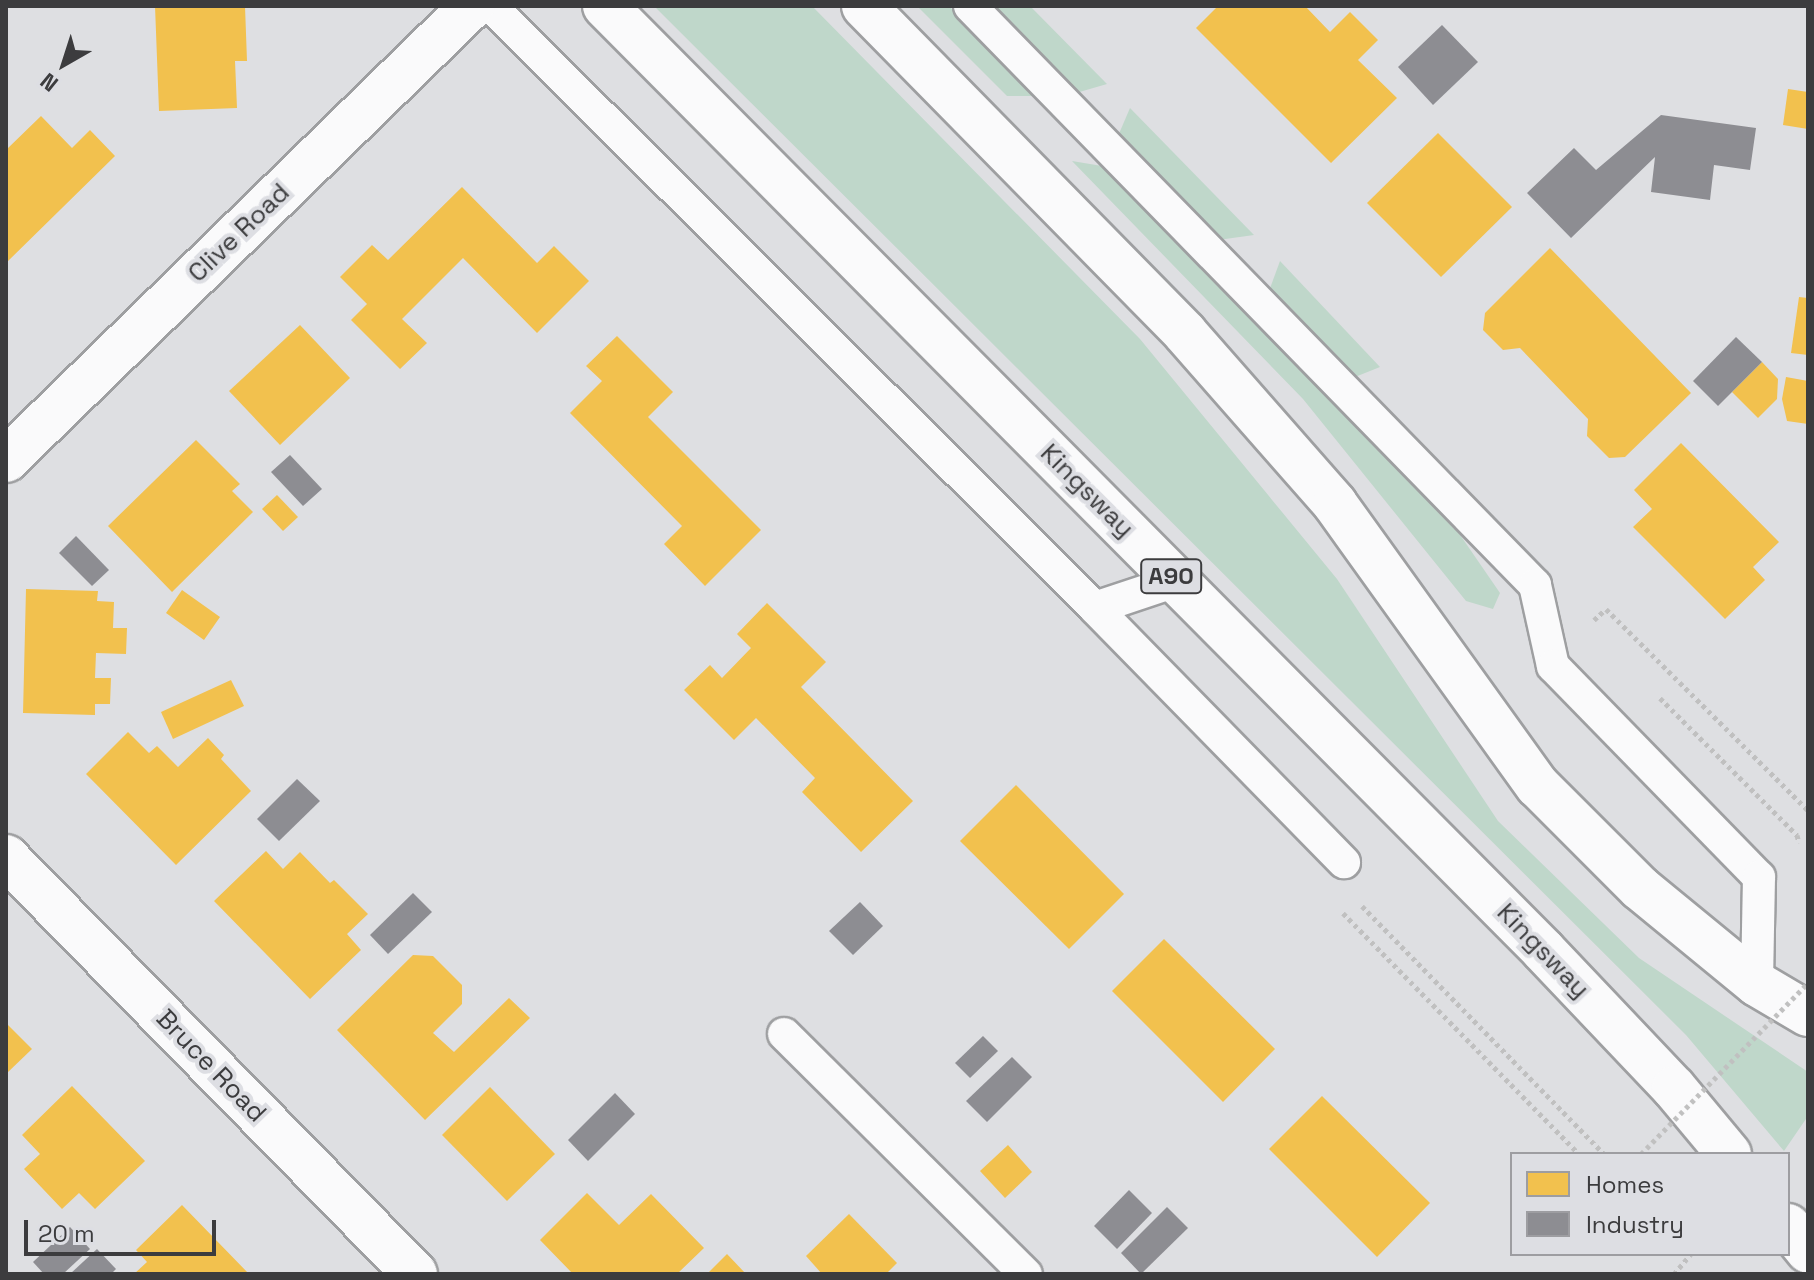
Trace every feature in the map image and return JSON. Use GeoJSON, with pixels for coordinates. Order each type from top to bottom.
{"type":"FeatureCollection","features":[{"type":"Feature","properties":{"kind":"main road","name":"Clive Road"},"geometry":{"type":"LineString","coordinates":[[6,460],[472,6]]}},
{"type":"Feature","properties":{"kind":"main road","name":"Kingsway"},"geometry":{"type":"LineString","coordinates":[[605,6],[1543,950],[1674,1088],[1727,1152]]}},
{"type":"Feature","properties":{"kind":"main road"},"geometry":{"type":"LineString","coordinates":[[864,6],[1185,333],[1335,504],[1538,786],[1640,888],[1757,984],[1808,1014]]}},
{"type":"Feature","properties":{"kind":"main road","name":"Bruce Road"},"geometry":{"type":"LineString","coordinates":[[6,857],[415,1274]]}},
{"type":"Feature","properties":{"kind":"main road"},"geometry":{"type":"LineString","coordinates":[[1790,1228],[1808,1251]]}},
{"type":"Feature","properties":{"kind":"lane"},"geometry":{"type":"LineString","coordinates":[[491,6],[1095,608],[1344,862]]}},
{"type":"Feature","properties":{"kind":"lane"},"geometry":{"type":"LineString","coordinates":[[970,6],[1535,585],[1553,666],[1759,877],[1757,984]]}},
{"type":"Feature","properties":{"kind":"lane"},"geometry":{"type":"LineString","coordinates":[[1095,608],[1176,581]]}},
{"type":"Feature","properties":{"kind":"lane"},"geometry":{"type":"LineString","coordinates":[[784,1034],[1026,1274]]}},
{"type":"Feature","properties":{"kind":"path"},"geometry":{"type":"LineString","coordinates":[[1588,626],[1606,609],[1808,810]]}},
{"type":"Feature","properties":{"kind":"path"},"geometry":{"type":"LineString","coordinates":[[1654,692],[1797,835],[1801,848]]}},
{"type":"Feature","properties":{"kind":"path"},"geometry":{"type":"LineString","coordinates":[[1356,900],[1602,1152]]}},
{"type":"Feature","properties":{"kind":"path"},"geometry":{"type":"LineString","coordinates":[[1332,902],[1577,1152]]}},
{"type":"Feature","properties":{"kind":"path"},"geometry":{"type":"LineString","coordinates":[[1643,1152],[1808,983]]}},
{"type":"Feature","properties":{"kind":"path"},"geometry":{"type":"LineString","coordinates":[[1674,1274],[1689,1256]]}},
{"type":"Feature","properties":{"kind":"green space"},"geometry":{"type":"Polygon","coordinates":[[[654,6],[812,6],[1140,339],[1337,579],[1498,821],[1639,958],[1808,1072],[1808,1116],[1784,1151],[1686,1035],[654,6]]]}},
{"type":"Feature","properties":{"kind":"green space"},"geometry":{"type":"Polygon","coordinates":[[[917,6],[949,6],[1037,96],[1007,96],[917,6]]]}},
{"type":"Feature","properties":{"kind":"green space"},"geometry":{"type":"Polygon","coordinates":[[[990,6],[1030,6],[1107,84],[1076,93],[990,6]]]}},
{"type":"Feature","properties":{"kind":"green space"},"geometry":{"type":"Polygon","coordinates":[[[1130,108],[1254,235],[1218,240],[1118,136],[1130,108]]]}},
{"type":"Feature","properties":{"kind":"green space"},"geometry":{"type":"Polygon","coordinates":[[[1072,161],[1108,167],[1445,513],[1500,593],[1493,609],[1466,601],[1303,399],[1072,161]]]}},
{"type":"Feature","properties":{"kind":"green space"},"geometry":{"type":"Polygon","coordinates":[[[1280,261],[1380,367],[1355,377],[1269,291],[1280,261]]]}},
{"type":"Feature","properties":{"kind":"building: Homes"},"geometry":{"type":"Polygon","coordinates":[[[155,6],[245,6],[247,61],[235,61],[237,108],[159,111],[155,6]]]}},
{"type":"Feature","properties":{"kind":"building: Homes"},"geometry":{"type":"Polygon","coordinates":[[[1218,6],[1305,6],[1330,32],[1350,12],[1378,40],[1358,60],[1397,98],[1331,163],[1196,28],[1218,6]]]}},
{"type":"Feature","properties":{"kind":"building: Homes"},"geometry":{"type":"Polygon","coordinates":[[[1788,89],[1808,92],[1808,129],[1783,125],[1788,89]]]}},
{"type":"Feature","properties":{"kind":"building: Homes"},"geometry":{"type":"Polygon","coordinates":[[[41,116],[72,148],[90,130],[115,156],[6,263],[6,150],[41,116]]]}},
{"type":"Feature","properties":{"kind":"building: Homes"},"geometry":{"type":"Polygon","coordinates":[[[1438,133],[1512,207],[1441,277],[1367,203],[1438,133]]]}},
{"type":"Feature","properties":{"kind":"building: Homes"},"geometry":{"type":"Polygon","coordinates":[[[462,187],[537,263],[554,246],[589,281],[537,333],[463,258],[402,319],[427,343],[400,369],[351,320],[367,304],[340,277],[372,245],[388,260],[462,187]]]}},
{"type":"Feature","properties":{"kind":"building: Homes"},"geometry":{"type":"Polygon","coordinates":[[[1550,248],[1691,393],[1625,457],[1609,458],[1587,436],[1588,419],[1520,348],[1503,350],[1483,330],[1485,313],[1550,248]]]}},
{"type":"Feature","properties":{"kind":"building: Homes"},"geometry":{"type":"Polygon","coordinates":[[[1799,297],[1808,298],[1808,355],[1791,353],[1799,297]]]}},
{"type":"Feature","properties":{"kind":"building: Homes"},"geometry":{"type":"Polygon","coordinates":[[[300,325],[350,378],[280,445],[229,391],[300,325]]]}},
{"type":"Feature","properties":{"kind":"building: Homes"},"geometry":{"type":"Polygon","coordinates":[[[617,336],[673,392],[648,417],[761,530],[705,586],[664,544],[682,526],[570,413],[602,381],[586,366],[617,336]]]}},
{"type":"Feature","properties":{"kind":"building: Homes"},"geometry":{"type":"Polygon","coordinates":[[[1762,362],[1778,379],[1777,399],[1758,418],[1732,392],[1762,362]]]}},
{"type":"Feature","properties":{"kind":"building: Homes"},"geometry":{"type":"Polygon","coordinates":[[[1786,377],[1808,381],[1808,424],[1787,421],[1782,399],[1786,377]]]}},
{"type":"Feature","properties":{"kind":"building: Homes"},"geometry":{"type":"Polygon","coordinates":[[[196,440],[240,484],[232,491],[253,512],[172,592],[108,526],[196,440]]]}},
{"type":"Feature","properties":{"kind":"building: Homes"},"geometry":{"type":"Polygon","coordinates":[[[1681,443],[1779,542],[1753,567],[1765,580],[1725,619],[1633,527],[1652,509],[1634,490],[1681,443]]]}},
{"type":"Feature","properties":{"kind":"building: Homes"},"geometry":{"type":"Polygon","coordinates":[[[277,495],[298,517],[283,531],[262,509],[277,495]]]}},
{"type":"Feature","properties":{"kind":"building: Homes"},"geometry":{"type":"Polygon","coordinates":[[[26,589],[98,591],[97,601],[114,602],[113,628],[127,628],[126,654],[96,653],[95,678],[111,678],[110,704],[95,704],[95,715],[23,713],[26,589]]]}},
{"type":"Feature","properties":{"kind":"building: Homes"},"geometry":{"type":"Polygon","coordinates":[[[182,590],[220,617],[204,640],[166,613],[182,590]]]}},
{"type":"Feature","properties":{"kind":"building: Homes"},"geometry":{"type":"Polygon","coordinates":[[[767,603],[826,662],[801,687],[913,801],[861,852],[802,792],[815,778],[756,718],[734,740],[684,690],[710,665],[722,678],[751,648],[737,634],[767,603]]]}},
{"type":"Feature","properties":{"kind":"building: Homes"},"geometry":{"type":"Polygon","coordinates":[[[231,680],[244,706],[173,739],[161,712],[231,680]]]}},
{"type":"Feature","properties":{"kind":"building: Homes"},"geometry":{"type":"Polygon","coordinates":[[[128,732],[149,753],[157,746],[178,767],[208,738],[224,755],[221,759],[251,791],[176,865],[86,774],[128,732]]]}},
{"type":"Feature","properties":{"kind":"building: Homes"},"geometry":{"type":"Polygon","coordinates":[[[1016,785],[1124,894],[1069,949],[960,841],[1016,785]]]}},
{"type":"Feature","properties":{"kind":"building: Homes"},"geometry":{"type":"Polygon","coordinates":[[[266,851],[283,869],[300,852],[330,883],[334,880],[368,914],[347,934],[361,950],[310,999],[214,901],[266,851]]]}},
{"type":"Feature","properties":{"kind":"building: Homes"},"geometry":{"type":"Polygon","coordinates":[[[1164,939],[1275,1049],[1223,1102],[1112,991],[1164,939]]]}},
{"type":"Feature","properties":{"kind":"building: Homes"},"geometry":{"type":"Polygon","coordinates":[[[413,955],[433,956],[462,985],[462,1004],[433,1033],[454,1052],[509,998],[530,1018],[425,1120],[337,1030],[413,955]]]}},
{"type":"Feature","properties":{"kind":"building: Homes"},"geometry":{"type":"Polygon","coordinates":[[[6,1023],[32,1049],[6,1074],[6,1023]]]}},
{"type":"Feature","properties":{"kind":"building: Homes"},"geometry":{"type":"Polygon","coordinates":[[[72,1086],[145,1161],[95,1209],[79,1193],[62,1209],[24,1169],[40,1154],[22,1135],[72,1086]]]}},
{"type":"Feature","properties":{"kind":"building: Homes"},"geometry":{"type":"Polygon","coordinates":[[[490,1087],[555,1154],[507,1201],[442,1135],[490,1087]]]}},
{"type":"Feature","properties":{"kind":"building: Homes"},"geometry":{"type":"Polygon","coordinates":[[[1322,1096],[1430,1203],[1377,1257],[1269,1149],[1322,1096]]]}},
{"type":"Feature","properties":{"kind":"building: Homes"},"geometry":{"type":"Polygon","coordinates":[[[1008,1145],[1032,1172],[1005,1198],[980,1171],[1008,1145]]]}},
{"type":"Feature","properties":{"kind":"building: Homes"},"geometry":{"type":"Polygon","coordinates":[[[587,1193],[619,1225],[651,1194],[704,1248],[677,1274],[573,1274],[540,1240],[587,1193]]]}},
{"type":"Feature","properties":{"kind":"building: Homes"},"geometry":{"type":"Polygon","coordinates":[[[182,1205],[249,1274],[134,1274],[147,1262],[136,1250],[182,1205]]]}},
{"type":"Feature","properties":{"kind":"building: Homes"},"geometry":{"type":"Polygon","coordinates":[[[849,1214],[897,1263],[886,1274],[822,1274],[806,1256],[849,1214]]]}},
{"type":"Feature","properties":{"kind":"building: Homes"},"geometry":{"type":"Polygon","coordinates":[[[727,1254],[746,1274],[707,1274],[727,1254]]]}},
{"type":"Feature","properties":{"kind":"building: Industry"},"geometry":{"type":"Polygon","coordinates":[[[1442,25],[1478,62],[1433,105],[1398,67],[1442,25]]]}},
{"type":"Feature","properties":{"kind":"building: Industry"},"geometry":{"type":"Polygon","coordinates":[[[1661,115],[1756,128],[1750,170],[1714,165],[1710,200],[1651,192],[1655,157],[1571,238],[1527,193],[1574,148],[1596,170],[1661,115]]]}},
{"type":"Feature","properties":{"kind":"building: Industry"},"geometry":{"type":"Polygon","coordinates":[[[1736,337],[1762,362],[1718,406],[1693,381],[1736,337]]]}},
{"type":"Feature","properties":{"kind":"building: Industry"},"geometry":{"type":"Polygon","coordinates":[[[290,455],[322,489],[303,506],[271,472],[290,455]]]}},
{"type":"Feature","properties":{"kind":"building: Industry"},"geometry":{"type":"Polygon","coordinates":[[[76,536],[109,570],[92,586],[59,553],[76,536]]]}},
{"type":"Feature","properties":{"kind":"building: Industry"},"geometry":{"type":"Polygon","coordinates":[[[297,779],[320,801],[279,841],[257,819],[297,779]]]}},
{"type":"Feature","properties":{"kind":"building: Industry"},"geometry":{"type":"Polygon","coordinates":[[[413,893],[432,912],[388,954],[370,935],[413,893]]]}},
{"type":"Feature","properties":{"kind":"building: Industry"},"geometry":{"type":"Polygon","coordinates":[[[860,902],[883,926],[853,955],[829,931],[860,902]]]}},
{"type":"Feature","properties":{"kind":"building: Industry"},"geometry":{"type":"Polygon","coordinates":[[[983,1036],[998,1051],[970,1078],[955,1063],[983,1036]]]}},
{"type":"Feature","properties":{"kind":"building: Industry"},"geometry":{"type":"Polygon","coordinates":[[[1012,1057],[1032,1077],[987,1122],[966,1101],[1012,1057]]]}},
{"type":"Feature","properties":{"kind":"building: Industry"},"geometry":{"type":"Polygon","coordinates":[[[615,1093],[635,1114],[588,1161],[568,1140],[615,1093]]]}},
{"type":"Feature","properties":{"kind":"building: Industry"},"geometry":{"type":"Polygon","coordinates":[[[1129,1190],[1152,1213],[1117,1249],[1094,1226],[1129,1190]]]}},
{"type":"Feature","properties":{"kind":"building: Industry"},"geometry":{"type":"Polygon","coordinates":[[[1167,1207],[1188,1228],[1141,1274],[1121,1253],[1167,1207]]]}},
{"type":"Feature","properties":{"kind":"building: Industry"},"geometry":{"type":"Polygon","coordinates":[[[70,1227],[90,1249],[63,1274],[44,1274],[33,1262],[70,1227]]]}},
{"type":"Feature","properties":{"kind":"building: Industry"},"geometry":{"type":"Polygon","coordinates":[[[97,1249],[116,1269],[111,1274],[70,1274],[97,1249]]]}}]}
